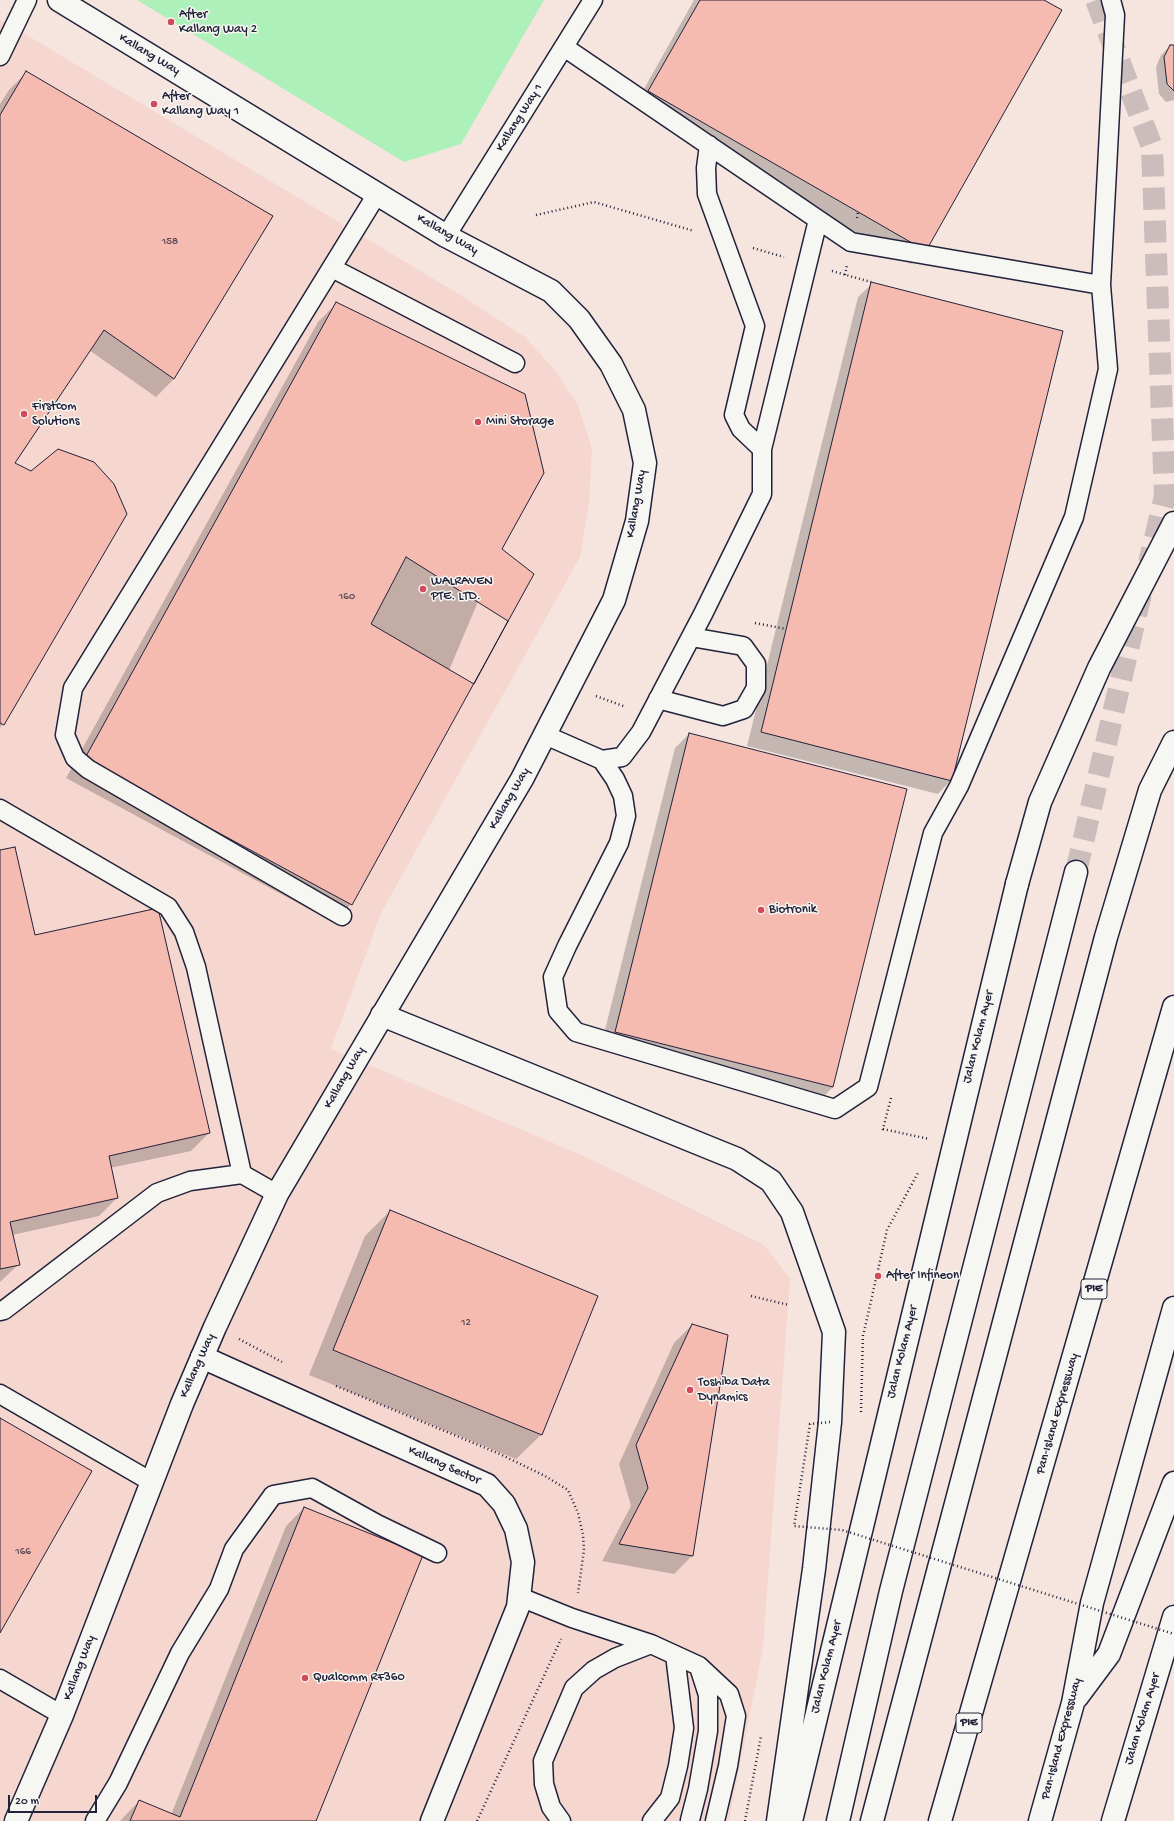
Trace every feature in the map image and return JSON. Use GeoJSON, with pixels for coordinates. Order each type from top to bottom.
{"type":"FeatureCollection","features":[{"type":"Feature","properties":{"kind":"main road","name":"Kallang Way"},"geometry":{"type":"LineString","coordinates":[[16,1821],[62,1715],[150,1481],[215,1327],[277,1194],[467,874],[545,736],[614,600],[637,521],[645,463],[634,410],[612,364],[579,319],[551,291],[446,236],[59,0]]}},
{"type":"Feature","properties":{"kind":"main road","name":"Jalan Kolam Ayer"},"geometry":{"type":"LineString","coordinates":[[791,1821],[1017,884],[1040,802],[1099,668],[1174,523]]}},
{"type":"Feature","properties":{"kind":"main road"},"geometry":{"type":"LineString","coordinates":[[872,1821],[1106,937],[1150,790],[1174,742]]}},
{"type":"Feature","properties":{"kind":"main road"},"geometry":{"type":"LineString","coordinates":[[838,1821],[891,1591],[1076,872]]}},
{"type":"Feature","properties":{"kind":"main road","name":"Pan-Island Expressway"},"geometry":{"type":"LineString","coordinates":[[940,1821],[1174,1007]]}},
{"type":"Feature","properties":{"kind":"main road"},"geometry":{"type":"LineString","coordinates":[[382,1015],[737,1159],[771,1181],[792,1212],[834,1332],[830,1422],[814,1569],[778,1821]]}},
{"type":"Feature","properties":{"kind":"main road","name":"Pan-Island Expressway"},"geometry":{"type":"LineString","coordinates":[[1040,1821],[1073,1703],[1092,1602],[1174,1308]]}},
{"type":"Feature","properties":{"kind":"main road","name":"Kallang Sector"},"geometry":{"type":"LineString","coordinates":[[202,1357],[487,1485],[504,1504],[516,1529],[523,1562],[520,1597],[432,1821]]}},
{"type":"Feature","properties":{"kind":"main road"},"geometry":{"type":"LineString","coordinates":[[1073,1703],[1109,1654],[1174,1483]]}},
{"type":"Feature","properties":{"kind":"main road","name":"Jalan Kolam Ayer"},"geometry":{"type":"LineString","coordinates":[[1113,1821],[1174,1618]]}},
{"type":"Feature","properties":{"kind":"lane"},"geometry":{"type":"LineString","coordinates":[[0,56],[27,0]]}},
{"type":"Feature","properties":{"kind":"lane","name":"Kallang Way 1"},"geometry":{"type":"LineString","coordinates":[[446,236],[593,0]]}},
{"type":"Feature","properties":{"kind":"lane"},"geometry":{"type":"LineString","coordinates":[[602,760],[615,779],[623,796],[626,816],[619,844],[567,946],[553,977],[558,1011],[576,1032],[835,1109],[868,1087],[933,833],[959,786],[1074,517],[1108,369],[1100,285],[1115,14],[1111,0]]}},
{"type":"Feature","properties":{"kind":"lane"},"geometry":{"type":"LineString","coordinates":[[564,47],[851,242],[1100,285]]}},
{"type":"Feature","properties":{"kind":"lane"},"geometry":{"type":"LineString","coordinates":[[709,145],[706,168],[707,194],[756,326],[734,415],[741,429],[762,449]]}},
{"type":"Feature","properties":{"kind":"lane"},"geometry":{"type":"LineString","coordinates":[[342,916],[88,769],[75,758],[66,735],[73,688],[377,194]]}},
{"type":"Feature","properties":{"kind":"lane"},"geometry":{"type":"LineString","coordinates":[[545,736],[602,760],[622,757],[641,732],[691,637],[762,494],[762,449],[818,220]]}},
{"type":"Feature","properties":{"kind":"lane"},"geometry":{"type":"LineString","coordinates":[[332,268],[515,363]]}},
{"type":"Feature","properties":{"kind":"lane"},"geometry":{"type":"LineString","coordinates":[[658,699],[723,716],[744,709],[756,688],[756,664],[743,646],[691,637]]}},
{"type":"Feature","properties":{"kind":"lane"},"geometry":{"type":"LineString","coordinates":[[0,809],[168,907],[184,932],[196,967],[242,1174]]}},
{"type":"Feature","properties":{"kind":"lane"},"geometry":{"type":"LineString","coordinates":[[0,1311],[4,1310],[157,1193],[190,1181],[242,1174],[277,1194]]}},
{"type":"Feature","properties":{"kind":"lane"},"geometry":{"type":"LineString","coordinates":[[0,1394],[150,1481]]}},
{"type":"Feature","properties":{"kind":"lane"},"geometry":{"type":"LineString","coordinates":[[95,1821],[118,1783],[180,1653],[220,1589],[234,1549],[273,1495],[312,1488],[377,1524],[437,1553]]}},
{"type":"Feature","properties":{"kind":"lane"},"geometry":{"type":"LineString","coordinates":[[520,1597],[572,1618],[650,1644],[699,1666],[729,1694],[736,1716],[728,1766],[714,1821]]}},
{"type":"Feature","properties":{"kind":"lane"},"geometry":{"type":"LineString","coordinates":[[561,1821],[551,1807],[544,1784],[543,1761],[574,1688],[594,1670],[615,1658],[650,1644]]}},
{"type":"Feature","properties":{"kind":"lane"},"geometry":{"type":"LineString","coordinates":[[652,1821],[670,1798],[678,1766],[684,1728],[675,1655]]}},
{"type":"Feature","properties":{"kind":"lane"},"geometry":{"type":"LineString","coordinates":[[690,1820],[698,1789],[708,1731],[708,1695],[699,1666]]}},
{"type":"Feature","properties":{"kind":"lane"},"geometry":{"type":"LineString","coordinates":[[0,1679],[62,1715]]}},
{"type":"Feature","properties":{"kind":"path"},"geometry":{"type":"LineString","coordinates":[[893,1091],[883,1129],[935,1140]]}},
{"type":"Feature","properties":{"kind":"path"},"geometry":{"type":"LineString","coordinates":[[864,1332],[888,1230],[920,1168]]}},
{"type":"Feature","properties":{"kind":"path"},"geometry":{"type":"LineString","coordinates":[[751,1296],[789,1306]]}},
{"type":"Feature","properties":{"kind":"path"},"geometry":{"type":"LineString","coordinates":[[215,1327],[284,1362]]}},
{"type":"Feature","properties":{"kind":"path"},"geometry":{"type":"LineString","coordinates":[[330,1383],[500,1454],[545,1476],[568,1490],[578,1513],[583,1535],[584,1550],[578,1591],[572,1618],[477,1821]]}},
{"type":"Feature","properties":{"kind":"path"},"geometry":{"type":"LineString","coordinates":[[830,1422],[810,1424],[794,1526],[842,1530],[1174,1634]]}},
{"type":"Feature","properties":{"kind":"path"},"geometry":{"type":"LineString","coordinates":[[745,1821],[762,1732]]}},
{"type":"Feature","properties":{"kind":"shaded area"},"geometry":{"type":"Polygon","coordinates":[[[0,19],[457,293],[525,337],[553,368],[578,405],[592,449],[589,503],[580,557],[381,913],[331,1049],[584,1156],[764,1245],[790,1279],[763,1647],[729,1821],[0,1821],[0,19]]]}},
{"type":"Feature","properties":{"kind":"green space"},"geometry":{"type":"Polygon","coordinates":[[[137,0],[544,0],[461,144],[404,162],[137,0]]]}},
{"type":"Feature","properties":{"kind":"building"},"geometry":{"type":"Polygon","coordinates":[[[700,0],[1044,0],[1062,10],[926,251],[648,91],[700,0]]]}},
{"type":"Feature","properties":{"kind":"building"},"geometry":{"type":"Polygon","coordinates":[[[1170,45],[1174,45],[1174,91],[1167,84],[1164,57],[1170,45]]]}},
{"type":"Feature","properties":{"kind":"building","name":"Firstcom Solutions"},"geometry":{"type":"Polygon","coordinates":[[[26,71],[273,216],[174,379],[104,330],[15,463],[31,471],[58,449],[94,462],[114,484],[127,514],[4,725],[0,723],[0,115],[26,71]]]}},
{"type":"Feature","properties":{"kind":"building"},"geometry":{"type":"Polygon","coordinates":[[[871,282],[1063,331],[952,781],[761,732],[871,282]]]}},
{"type":"Feature","properties":{"kind":"building"},"geometry":{"type":"Polygon","coordinates":[[[336,302],[525,394],[544,473],[502,549],[534,574],[352,905],[84,760],[336,302]]]}},
{"type":"Feature","properties":{"kind":"building","name":"WALRAVEN PTE. LTD."},"geometry":{"type":"Polygon","coordinates":[[[406,557],[508,621],[474,684],[371,624],[406,557]]]}},
{"type":"Feature","properties":{"kind":"building","name":"Biotronik"},"geometry":{"type":"Polygon","coordinates":[[[689,733],[907,789],[833,1087],[615,1032],[689,733]]]}},
{"type":"Feature","properties":{"kind":"building"},"geometry":{"type":"Polygon","coordinates":[[[15,847],[35,935],[158,908],[210,1133],[109,1156],[118,1198],[10,1222],[20,1265],[0,1269],[0,850],[15,847]]]}},
{"type":"Feature","properties":{"kind":"building"},"geometry":{"type":"Polygon","coordinates":[[[390,1210],[598,1296],[542,1435],[333,1350],[390,1210]]]}},
{"type":"Feature","properties":{"kind":"building","name":"Toshiba Data Dynamics"},"geometry":{"type":"Polygon","coordinates":[[[692,1324],[728,1335],[693,1556],[619,1544],[648,1488],[636,1445],[692,1324]]]}},
{"type":"Feature","properties":{"kind":"building"},"geometry":{"type":"Polygon","coordinates":[[[0,1418],[92,1471],[0,1633],[0,1418]]]}},
{"type":"Feature","properties":{"kind":"building","name":"Qualcomm RF360"},"geometry":{"type":"Polygon","coordinates":[[[304,1507],[423,1555],[316,1821],[130,1821],[139,1800],[180,1817],[304,1507]]]}},
{"type":"Feature","properties":{"kind":"tunnel"},"geometry":{"type":"LineString","coordinates":[[1096,0],[1152,147],[1165,496],[1149,563]]}},
{"type":"Feature","properties":{"kind":"tunnel"},"geometry":{"type":"LineString","coordinates":[[1076,872],[1141,594]]}},
{"type":"Feature","properties":{"kind":"place","name":"After Kallang Way 2"},"geometry":{"type":"Point","coordinates":[171,22]}},
{"type":"Feature","properties":{"kind":"place","name":"After Kallang Way 1"},"geometry":{"type":"Point","coordinates":[154,104]}},
{"type":"Feature","properties":{"kind":"place","name":"Firstcom Solutions"},"geometry":{"type":"Point","coordinates":[24,414]}},
{"type":"Feature","properties":{"kind":"place","name":"Mini Storage"},"geometry":{"type":"Point","coordinates":[478,422]}},
{"type":"Feature","properties":{"kind":"place","name":"WALRAVEN PTE. LTD."},"geometry":{"type":"Point","coordinates":[423,589]}},
{"type":"Feature","properties":{"kind":"place","name":"Biotronik"},"geometry":{"type":"Point","coordinates":[761,910]}},
{"type":"Feature","properties":{"kind":"place","name":"After Infineon"},"geometry":{"type":"Point","coordinates":[878,1276]}},
{"type":"Feature","properties":{"kind":"place","name":"Toshiba Data Dynamics"},"geometry":{"type":"Point","coordinates":[690,1390]}},
{"type":"Feature","properties":{"kind":"place","name":"Qualcomm RF360"},"geometry":{"type":"Point","coordinates":[305,1678]}}]}
